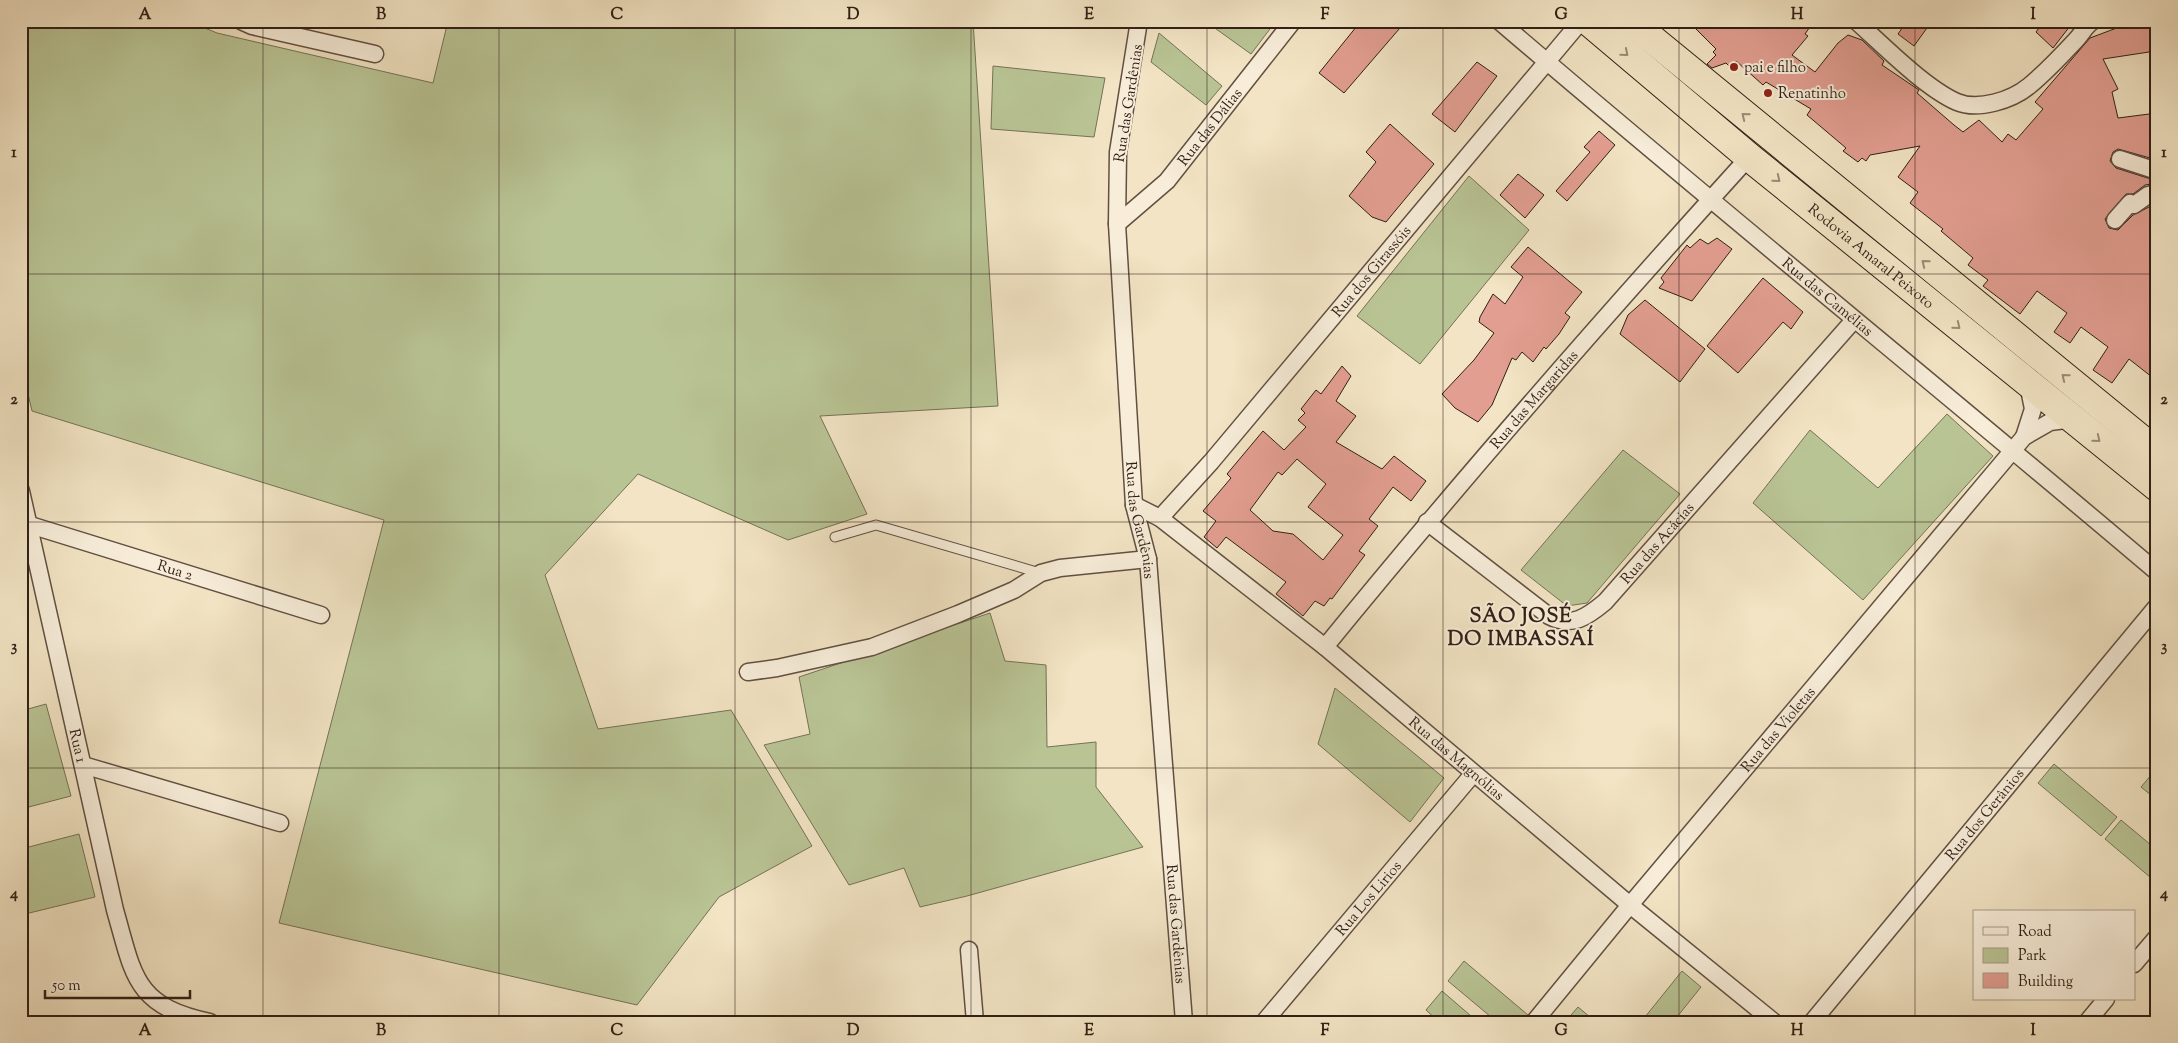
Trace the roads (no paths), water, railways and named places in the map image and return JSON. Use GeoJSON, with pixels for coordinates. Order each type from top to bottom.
{"type":"FeatureCollection","features":[{"type":"Feature","properties":{"kind":"highway","name":"Rodovia Amaral Peixoto"},"geometry":{"type":"LineString","coordinates":[[1588,21],[1748,157],[2157,487]]}},
{"type":"Feature","properties":{"kind":"highway","name":"Rodovia Amaral Peixoto"},"geometry":{"type":"LineString","coordinates":[[1630,21],[2157,452]]}},
{"type":"Feature","properties":{"kind":"street"},"geometry":{"type":"LineString","coordinates":[[240,21],[252,26],[375,54]]}},
{"type":"Feature","properties":{"kind":"street","name":"Rua das Gardênias"},"geometry":{"type":"LineString","coordinates":[[1139,21],[1118,152],[1117,224],[1134,504],[1148,560],[1184,1022]]}},
{"type":"Feature","properties":{"kind":"street","name":"Rua das Dálias"},"geometry":{"type":"LineString","coordinates":[[1117,224],[1167,181],[1293,21]]}},
{"type":"Feature","properties":{"kind":"street","name":"Rua das Camélias"},"geometry":{"type":"LineString","coordinates":[[1499,21],[2157,572]]}},
{"type":"Feature","properties":{"kind":"street","name":"Rua dos Girassóis"},"geometry":{"type":"LineString","coordinates":[[1160,518],[1211,462],[1580,21]]}},
{"type":"Feature","properties":{"kind":"street"},"geometry":{"type":"LineString","coordinates":[[1856,21],[1936,91],[1958,103],[1976,106],[2009,98],[2028,87],[2076,40],[2086,25],[2093,21]]}},
{"type":"Feature","properties":{"kind":"street","name":"Rua das Margaridas"},"geometry":{"type":"LineString","coordinates":[[1325,647],[1427,522],[1671,240],[1748,157]]}},
{"type":"Feature","properties":{"kind":"street"},"geometry":{"type":"LineString","coordinates":[[2120,158],[2157,171]]}},
{"type":"Feature","properties":{"kind":"street"},"geometry":{"type":"LineString","coordinates":[[2115,220],[2130,203],[2134,205],[2148,195],[2157,194]]}},
{"type":"Feature","properties":{"kind":"street","name":"Rua das Acácias"},"geometry":{"type":"LineString","coordinates":[[1427,522],[1549,616],[1568,622],[1581,620],[1605,602],[1854,320]]}},
{"type":"Feature","properties":{"kind":"street","name":"Rua das Violetas"},"geometry":{"type":"LineString","coordinates":[[1534,1022],[1630,905],[2024,437],[2033,409],[2028,384]]}},
{"type":"Feature","properties":{"kind":"street","name":"Rua das Violetas"},"geometry":{"type":"LineString","coordinates":[[2024,437],[2050,422],[2073,420]]}},
{"type":"Feature","properties":{"kind":"street","name":"Rua 1"},"geometry":{"type":"LineString","coordinates":[[21,491],[120,929],[134,976],[148,996],[172,1011],[207,1021]]}},
{"type":"Feature","properties":{"kind":"street","name":"Rua das Magnólias"},"geometry":{"type":"LineString","coordinates":[[1134,504],[1160,518],[1325,647],[1473,774],[1774,1022]]}},
{"type":"Feature","properties":{"kind":"street","name":"Rua 2"},"geometry":{"type":"LineString","coordinates":[[30,525],[322,615]]}},
{"type":"Feature","properties":{"kind":"street"},"geometry":{"type":"LineString","coordinates":[[748,672],[777,668],[872,647],[1014,590],[1040,573],[1060,568],[1148,560]]}},
{"type":"Feature","properties":{"kind":"street","name":"Rua dos Gerânios"},"geometry":{"type":"LineString","coordinates":[[1812,1022],[2157,606]]}},
{"type":"Feature","properties":{"kind":"street"},"geometry":{"type":"LineString","coordinates":[[83,765],[280,823]]}},
{"type":"Feature","properties":{"kind":"street","name":"Rua Los Lirios"},"geometry":{"type":"LineString","coordinates":[[1264,1022],[1473,774]]}},
{"type":"Feature","properties":{"kind":"street"},"geometry":{"type":"LineString","coordinates":[[2136,962],[2157,937]]}},
{"type":"Feature","properties":{"kind":"street"},"geometry":{"type":"LineString","coordinates":[[968,950],[975,1022]]}},
{"type":"Feature","properties":{"kind":"street"},"geometry":{"type":"LineString","coordinates":[[2087,1022],[2105,1000]]}},
{"type":"Feature","properties":{"kind":"lane"},"geometry":{"type":"LineString","coordinates":[[836,537],[876,525],[1040,573]]}},
{"type":"Feature","properties":{"kind":"place","name":"pai e filho"},"geometry":{"type":"Point","coordinates":[1734,67]}},
{"type":"Feature","properties":{"kind":"place","name":"Renatinho"},"geometry":{"type":"Point","coordinates":[1768,93]}},
{"type":"Feature","properties":{"kind":"district","name":"SÃO JOSÉ DO IMBASSAÍ"},"geometry":{"type":"Point","coordinates":[1521,626]}}]}
